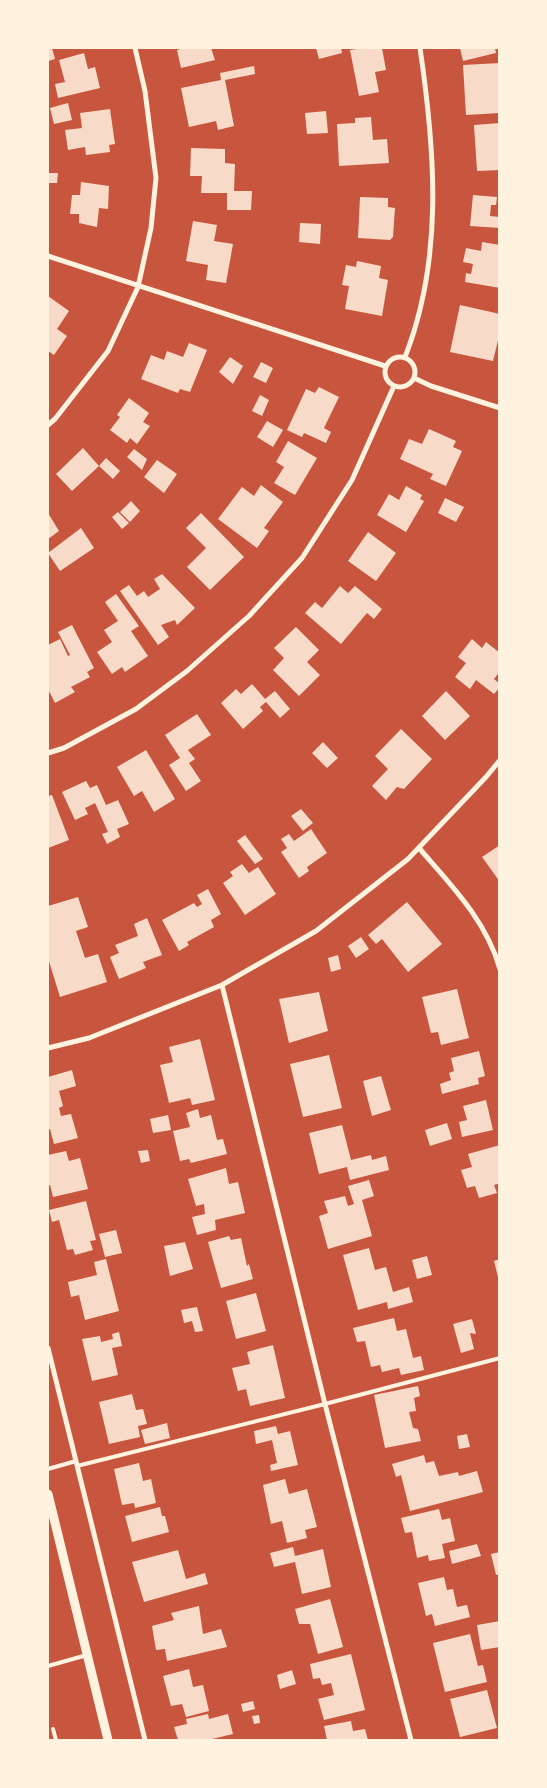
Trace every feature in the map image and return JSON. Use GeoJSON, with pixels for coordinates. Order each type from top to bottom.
{"type":"FeatureCollection","features":[{"type":"Feature","properties":{"kind":"street"},"geometry":{"type":"LineString","coordinates":[[48,425],[55,419],[108,351],[138,287],[151,228],[156,178],[145,91],[135,48]]}},
{"type":"Feature","properties":{"kind":"street"},"geometry":{"type":"LineString","coordinates":[[405,357],[425,291],[434,198],[429,110],[420,48]]}},
{"type":"Feature","properties":{"kind":"street"},"geometry":{"type":"LineString","coordinates":[[48,256],[138,287],[385,366]]}},
{"type":"Feature","properties":{"kind":"street"},"geometry":{"type":"LineString","coordinates":[[395,357],[405,357],[413,364],[414,378],[407,386],[394,386],[386,378],[385,366],[395,357]]}},
{"type":"Feature","properties":{"kind":"street"},"geometry":{"type":"LineString","coordinates":[[414,378],[431,386],[500,408]]}},
{"type":"Feature","properties":{"kind":"street"},"geometry":{"type":"LineString","coordinates":[[48,753],[64,748],[136,710],[187,672],[249,616],[302,558],[352,480],[394,386]]}},
{"type":"Feature","properties":{"kind":"street"},"geometry":{"type":"LineString","coordinates":[[48,1048],[89,1038],[222,985],[316,931],[408,859],[500,760]]}},
{"type":"Feature","properties":{"kind":"street"},"geometry":{"type":"LineString","coordinates":[[419,848],[458,892],[482,926],[500,969]]}},
{"type":"Feature","properties":{"kind":"street"},"geometry":{"type":"LineString","coordinates":[[222,985],[325,1404],[411,1740]]}},
{"type":"Feature","properties":{"kind":"street"},"geometry":{"type":"LineString","coordinates":[[48,1348],[146,1740]]}},
{"type":"Feature","properties":{"kind":"street"},"geometry":{"type":"LineString","coordinates":[[48,1494],[108,1740]]}},
{"type":"Feature","properties":{"kind":"lane"},"geometry":{"type":"LineString","coordinates":[[48,1469],[76,1464],[325,1404],[500,1358]]}},
{"type":"Feature","properties":{"kind":"lane"},"geometry":{"type":"LineString","coordinates":[[48,1666],[87,1655]]}},
{"type":"Feature","properties":{"kind":"lane"},"geometry":{"type":"LineString","coordinates":[[53,1729],[56,1740]]}},
{"type":"Feature","properties":{"kind":"building"},"geometry":{"type":"Polygon","coordinates":[[[48,48],[52,48],[55,59],[48,61],[48,48]]]}},
{"type":"Feature","properties":{"kind":"building"},"geometry":{"type":"Polygon","coordinates":[[[184,48],[211,48],[215,60],[181,68],[177,50],[184,48]]]}},
{"type":"Feature","properties":{"kind":"building"},"geometry":{"type":"Polygon","coordinates":[[[316,48],[341,48],[342,53],[319,59],[316,48]]]}},
{"type":"Feature","properties":{"kind":"building"},"geometry":{"type":"Polygon","coordinates":[[[382,48],[386,70],[375,72],[379,92],[359,96],[350,50],[382,48]]]}},
{"type":"Feature","properties":{"kind":"building"},"geometry":{"type":"Polygon","coordinates":[[[460,48],[495,48],[496,53],[463,61],[460,48]]]}},
{"type":"Feature","properties":{"kind":"building"},"geometry":{"type":"Polygon","coordinates":[[[84,53],[88,69],[95,67],[100,88],[58,98],[55,84],[65,82],[59,60],[84,53]]]}},
{"type":"Feature","properties":{"kind":"building"},"geometry":{"type":"Polygon","coordinates":[[[500,63],[500,113],[466,115],[463,65],[500,63]]]}},
{"type":"Feature","properties":{"kind":"building"},"geometry":{"type":"Polygon","coordinates":[[[254,66],[255,74],[225,80],[234,126],[218,130],[216,121],[189,127],[181,88],[221,80],[220,73],[254,66]]]}},
{"type":"Feature","properties":{"kind":"building"},"geometry":{"type":"Polygon","coordinates":[[[68,103],[72,120],[54,124],[50,108],[68,103]]]}},
{"type":"Feature","properties":{"kind":"building"},"geometry":{"type":"Polygon","coordinates":[[[110,109],[115,144],[109,145],[110,152],[86,155],[85,147],[68,150],[65,130],[82,128],[80,113],[110,109]]]}},
{"type":"Feature","properties":{"kind":"building"},"geometry":{"type":"Polygon","coordinates":[[[326,111],[328,133],[307,134],[305,113],[326,111]]]}},
{"type":"Feature","properties":{"kind":"building"},"geometry":{"type":"Polygon","coordinates":[[[371,117],[373,140],[387,139],[389,163],[339,166],[337,124],[355,123],[355,118],[371,117]]]}},
{"type":"Feature","properties":{"kind":"building"},"geometry":{"type":"Polygon","coordinates":[[[500,123],[500,170],[477,171],[474,125],[500,123]]]}},
{"type":"Feature","properties":{"kind":"building"},"geometry":{"type":"Polygon","coordinates":[[[191,148],[225,149],[225,163],[235,164],[234,191],[252,191],[251,210],[227,210],[227,193],[201,193],[202,176],[190,176],[191,148]]]}},
{"type":"Feature","properties":{"kind":"building"},"geometry":{"type":"Polygon","coordinates":[[[48,173],[58,173],[57,183],[48,183],[48,173]]]}},
{"type":"Feature","properties":{"kind":"building"},"geometry":{"type":"Polygon","coordinates":[[[81,182],[109,186],[108,209],[99,208],[97,227],[79,223],[79,214],[70,214],[72,195],[80,195],[81,182]]]}},
{"type":"Feature","properties":{"kind":"building"},"geometry":{"type":"Polygon","coordinates":[[[473,195],[497,197],[496,205],[491,205],[490,216],[500,217],[500,228],[470,226],[473,195]]]}},
{"type":"Feature","properties":{"kind":"building"},"geometry":{"type":"Polygon","coordinates":[[[360,197],[388,198],[388,207],[395,208],[393,237],[390,240],[358,238],[360,197]]]}},
{"type":"Feature","properties":{"kind":"building"},"geometry":{"type":"Polygon","coordinates":[[[193,221],[217,225],[214,241],[233,244],[226,283],[206,280],[208,265],[186,261],[193,221]]]}},
{"type":"Feature","properties":{"kind":"building"},"geometry":{"type":"Polygon","coordinates":[[[300,223],[321,224],[320,244],[299,242],[300,223]]]}},
{"type":"Feature","properties":{"kind":"building"},"geometry":{"type":"Polygon","coordinates":[[[482,242],[500,245],[500,288],[465,282],[466,273],[471,274],[473,264],[463,262],[466,248],[481,251],[482,242]]]}},
{"type":"Feature","properties":{"kind":"building"},"geometry":{"type":"Polygon","coordinates":[[[357,261],[381,266],[379,278],[388,280],[382,316],[345,309],[349,286],[342,285],[346,265],[356,267],[357,261]]]}},
{"type":"Feature","properties":{"kind":"building"},"geometry":{"type":"Polygon","coordinates":[[[48,296],[69,311],[57,329],[67,336],[54,355],[48,351],[48,296]]]}},
{"type":"Feature","properties":{"kind":"building"},"geometry":{"type":"Polygon","coordinates":[[[460,305],[500,314],[500,332],[493,361],[450,352],[460,305]]]}},
{"type":"Feature","properties":{"kind":"building"},"geometry":{"type":"Polygon","coordinates":[[[189,343],[207,350],[190,392],[180,389],[178,393],[141,379],[151,355],[164,360],[167,351],[183,357],[189,343]]]}},
{"type":"Feature","properties":{"kind":"building"},"geometry":{"type":"Polygon","coordinates":[[[230,357],[243,366],[233,384],[219,372],[230,357]]]}},
{"type":"Feature","properties":{"kind":"building"},"geometry":{"type":"Polygon","coordinates":[[[261,362],[273,368],[266,383],[253,377],[261,362]]]}},
{"type":"Feature","properties":{"kind":"building"},"geometry":{"type":"Polygon","coordinates":[[[319,387],[339,397],[324,428],[331,432],[326,443],[304,433],[302,437],[287,430],[306,389],[315,393],[319,387]]]}},
{"type":"Feature","properties":{"kind":"building"},"geometry":{"type":"Polygon","coordinates":[[[260,395],[269,400],[262,416],[252,411],[260,395]]]}},
{"type":"Feature","properties":{"kind":"building"},"geometry":{"type":"Polygon","coordinates":[[[129,398],[149,413],[143,422],[150,426],[137,444],[130,438],[127,443],[110,430],[120,417],[117,415],[129,398]]]}},
{"type":"Feature","properties":{"kind":"building"},"geometry":{"type":"Polygon","coordinates":[[[267,421],[283,430],[273,447],[257,437],[267,421]]]}},
{"type":"Feature","properties":{"kind":"building"},"geometry":{"type":"Polygon","coordinates":[[[429,429],[456,441],[453,447],[462,451],[446,486],[430,479],[433,474],[400,459],[409,439],[422,444],[429,429]]]}},
{"type":"Feature","properties":{"kind":"building"},"geometry":{"type":"Polygon","coordinates":[[[288,441],[317,458],[295,495],[274,483],[284,467],[276,462],[288,441]]]}},
{"type":"Feature","properties":{"kind":"building"},"geometry":{"type":"Polygon","coordinates":[[[83,448],[99,466],[72,491],[56,474],[83,448]]]}},
{"type":"Feature","properties":{"kind":"building"},"geometry":{"type":"Polygon","coordinates":[[[134,449],[147,459],[142,470],[127,457],[134,449]]]}},
{"type":"Feature","properties":{"kind":"building"},"geometry":{"type":"Polygon","coordinates":[[[106,458],[120,471],[113,479],[99,466],[106,458]]]}},
{"type":"Feature","properties":{"kind":"building"},"geometry":{"type":"Polygon","coordinates":[[[157,460],[177,474],[164,493],[144,477],[157,460]]]}},
{"type":"Feature","properties":{"kind":"building"},"geometry":{"type":"Polygon","coordinates":[[[261,485],[283,502],[264,528],[269,531],[257,548],[218,519],[242,487],[254,496],[261,485]]]}},
{"type":"Feature","properties":{"kind":"building"},"geometry":{"type":"Polygon","coordinates":[[[406,486],[422,495],[420,499],[424,501],[406,532],[377,515],[389,494],[399,500],[406,486]]]}},
{"type":"Feature","properties":{"kind":"building"},"geometry":{"type":"Polygon","coordinates":[[[445,498],[464,507],[456,522],[438,513],[445,498]]]}},
{"type":"Feature","properties":{"kind":"building"},"geometry":{"type":"Polygon","coordinates":[[[131,501],[140,511],[130,522],[120,512],[131,501]]]}},
{"type":"Feature","properties":{"kind":"building"},"geometry":{"type":"Polygon","coordinates":[[[118,512],[129,523],[122,529],[112,517],[118,512]]]}},
{"type":"Feature","properties":{"kind":"building"},"geometry":{"type":"Polygon","coordinates":[[[48,513],[59,531],[48,539],[48,513]]]}},
{"type":"Feature","properties":{"kind":"building"},"geometry":{"type":"Polygon","coordinates":[[[201,513],[244,557],[210,590],[187,567],[206,548],[186,528],[201,513]]]}},
{"type":"Feature","properties":{"kind":"building"},"geometry":{"type":"Polygon","coordinates":[[[81,528],[94,548],[60,571],[48,553],[81,528]]]}},
{"type":"Feature","properties":{"kind":"building"},"geometry":{"type":"Polygon","coordinates":[[[368,532],[396,553],[376,581],[348,561],[368,532]]]}},
{"type":"Feature","properties":{"kind":"building"},"geometry":{"type":"Polygon","coordinates":[[[162,574],[195,608],[177,625],[175,620],[161,625],[169,637],[158,645],[120,591],[129,585],[137,596],[144,591],[148,597],[160,589],[154,579],[162,574]]]}},
{"type":"Feature","properties":{"kind":"building"},"geometry":{"type":"Polygon","coordinates":[[[340,586],[348,593],[355,586],[382,609],[374,619],[367,613],[341,644],[305,613],[315,602],[322,608],[340,586]]]}},
{"type":"Feature","properties":{"kind":"building"},"geometry":{"type":"Polygon","coordinates":[[[116,594],[139,626],[131,631],[148,656],[125,672],[122,667],[112,674],[97,652],[112,642],[104,630],[118,621],[105,602],[116,594]]]}},
{"type":"Feature","properties":{"kind":"building"},"geometry":{"type":"Polygon","coordinates":[[[72,625],[94,668],[87,672],[90,677],[71,687],[75,692],[55,703],[48,689],[48,645],[60,639],[68,656],[70,655],[58,632],[72,625]]]}},
{"type":"Feature","properties":{"kind":"building"},"geometry":{"type":"Polygon","coordinates":[[[296,627],[319,650],[307,662],[320,675],[299,696],[273,670],[284,658],[274,648],[296,627]]]}},
{"type":"Feature","properties":{"kind":"building"},"geometry":{"type":"Polygon","coordinates":[[[472,639],[482,648],[486,642],[500,653],[500,671],[494,679],[500,684],[500,687],[494,694],[476,680],[470,689],[455,677],[466,663],[458,657],[472,639]]]}},
{"type":"Feature","properties":{"kind":"building"},"geometry":{"type":"Polygon","coordinates":[[[252,684],[265,699],[275,691],[290,709],[280,718],[266,702],[260,707],[263,711],[243,729],[221,703],[236,689],[241,694],[252,684]]]}},
{"type":"Feature","properties":{"kind":"building"},"geometry":{"type":"Polygon","coordinates":[[[446,691],[470,716],[445,740],[422,716],[446,691]]]}},
{"type":"Feature","properties":{"kind":"building"},"geometry":{"type":"Polygon","coordinates":[[[197,714],[211,735],[188,750],[195,759],[189,763],[201,781],[186,791],[169,765],[180,758],[165,735],[197,714]]]}},
{"type":"Feature","properties":{"kind":"building"},"geometry":{"type":"Polygon","coordinates":[[[401,729],[432,759],[404,789],[397,787],[386,800],[372,786],[388,769],[375,756],[401,729]]]}},
{"type":"Feature","properties":{"kind":"building"},"geometry":{"type":"Polygon","coordinates":[[[323,742],[338,758],[327,768],[312,753],[323,742]]]}},
{"type":"Feature","properties":{"kind":"building"},"geometry":{"type":"Polygon","coordinates":[[[146,750],[175,799],[154,812],[142,791],[134,796],[117,767],[146,750]]]}},
{"type":"Feature","properties":{"kind":"building"},"geometry":{"type":"Polygon","coordinates":[[[86,781],[90,788],[97,785],[106,805],[118,800],[129,824],[117,829],[120,837],[107,844],[102,834],[108,832],[95,803],[85,808],[88,814],[75,820],[62,792],[86,781]]]}},
{"type":"Feature","properties":{"kind":"building"},"geometry":{"type":"Polygon","coordinates":[[[52,795],[69,840],[48,848],[48,796],[52,795]]]}},
{"type":"Feature","properties":{"kind":"building"},"geometry":{"type":"Polygon","coordinates":[[[301,809],[313,823],[303,831],[291,816],[301,809]]]}},
{"type":"Feature","properties":{"kind":"building"},"geometry":{"type":"Polygon","coordinates":[[[311,829],[327,853],[307,867],[309,871],[299,878],[281,852],[287,848],[281,839],[289,834],[294,841],[311,829]]]}},
{"type":"Feature","properties":{"kind":"building"},"geometry":{"type":"Polygon","coordinates":[[[245,835],[263,859],[255,864],[237,841],[245,835]]]}},
{"type":"Feature","properties":{"kind":"building"},"geometry":{"type":"Polygon","coordinates":[[[500,845],[500,882],[482,857],[500,845]]]}},
{"type":"Feature","properties":{"kind":"building"},"geometry":{"type":"Polygon","coordinates":[[[242,864],[249,873],[258,867],[276,894],[245,915],[223,883],[233,876],[230,872],[242,864]]]}},
{"type":"Feature","properties":{"kind":"building"},"geometry":{"type":"Polygon","coordinates":[[[208,889],[221,914],[211,920],[214,927],[187,942],[189,945],[179,951],[162,920],[194,903],[197,907],[202,904],[197,895],[208,889]]]}},
{"type":"Feature","properties":{"kind":"building"},"geometry":{"type":"Polygon","coordinates":[[[78,897],[88,927],[76,931],[85,958],[98,954],[107,982],[60,997],[48,958],[48,906],[78,897]]]}},
{"type":"Feature","properties":{"kind":"building"},"geometry":{"type":"Polygon","coordinates":[[[407,902],[442,944],[408,972],[382,939],[376,944],[368,935],[407,902]]]}},
{"type":"Feature","properties":{"kind":"building"},"geometry":{"type":"Polygon","coordinates":[[[147,918],[162,955],[143,962],[146,968],[119,979],[110,957],[119,953],[115,945],[138,936],[134,924],[147,918]]]}},
{"type":"Feature","properties":{"kind":"building"},"geometry":{"type":"Polygon","coordinates":[[[361,937],[369,949],[356,958],[348,946],[361,937]]]}},
{"type":"Feature","properties":{"kind":"building"},"geometry":{"type":"Polygon","coordinates":[[[338,955],[341,969],[331,972],[328,958],[338,955]]]}},
{"type":"Feature","properties":{"kind":"building"},"geometry":{"type":"Polygon","coordinates":[[[457,989],[469,1038],[441,1045],[438,1032],[431,1033],[422,997],[457,989]]]}},
{"type":"Feature","properties":{"kind":"building"},"geometry":{"type":"Polygon","coordinates":[[[319,992],[328,1031],[289,1043],[279,999],[319,992]]]}},
{"type":"Feature","properties":{"kind":"building"},"geometry":{"type":"Polygon","coordinates":[[[200,1039],[215,1100],[192,1105],[190,1098],[169,1103],[160,1065],[173,1062],[169,1047],[200,1039]]]}},
{"type":"Feature","properties":{"kind":"building"},"geometry":{"type":"Polygon","coordinates":[[[479,1051],[485,1076],[478,1078],[479,1084],[442,1094],[440,1084],[451,1080],[449,1073],[454,1071],[451,1058],[479,1051]]]}},
{"type":"Feature","properties":{"kind":"building"},"geometry":{"type":"Polygon","coordinates":[[[329,1055],[342,1108],[303,1117],[290,1064],[329,1055]]]}},
{"type":"Feature","properties":{"kind":"building"},"geometry":{"type":"Polygon","coordinates":[[[72,1070],[76,1086],[59,1091],[63,1106],[59,1108],[61,1116],[71,1114],[78,1138],[54,1144],[50,1129],[48,1129],[48,1077],[72,1070]]]}},
{"type":"Feature","properties":{"kind":"building"},"geometry":{"type":"Polygon","coordinates":[[[381,1076],[391,1110],[372,1116],[363,1081],[381,1076]]]}},
{"type":"Feature","properties":{"kind":"building"},"geometry":{"type":"Polygon","coordinates":[[[486,1100],[493,1130],[462,1137],[459,1122],[467,1120],[463,1106],[486,1100]]]}},
{"type":"Feature","properties":{"kind":"building"},"geometry":{"type":"Polygon","coordinates":[[[198,1109],[200,1118],[211,1115],[217,1140],[223,1139],[227,1154],[191,1163],[189,1159],[180,1161],[173,1131],[190,1127],[186,1113],[198,1109]]]}},
{"type":"Feature","properties":{"kind":"building"},"geometry":{"type":"Polygon","coordinates":[[[168,1115],[171,1130],[153,1133],[150,1119],[168,1115]]]}},
{"type":"Feature","properties":{"kind":"building"},"geometry":{"type":"Polygon","coordinates":[[[447,1123],[452,1139],[430,1146],[425,1130],[447,1123]]]}},
{"type":"Feature","properties":{"kind":"building"},"geometry":{"type":"Polygon","coordinates":[[[342,1125],[351,1160],[371,1155],[372,1160],[386,1156],[389,1170],[350,1180],[347,1167],[319,1174],[309,1133],[342,1125]]]}},
{"type":"Feature","properties":{"kind":"building"},"geometry":{"type":"Polygon","coordinates":[[[500,1145],[500,1183],[494,1185],[497,1193],[479,1198],[475,1186],[467,1188],[461,1170],[472,1167],[468,1154],[500,1145]]]}},
{"type":"Feature","properties":{"kind":"building"},"geometry":{"type":"Polygon","coordinates":[[[148,1150],[150,1161],[141,1163],[138,1151],[148,1150]]]}},
{"type":"Feature","properties":{"kind":"building"},"geometry":{"type":"Polygon","coordinates":[[[66,1151],[69,1161],[80,1158],[88,1189],[53,1197],[50,1185],[48,1185],[48,1155],[66,1151]]]}},
{"type":"Feature","properties":{"kind":"building"},"geometry":{"type":"Polygon","coordinates":[[[226,1168],[229,1184],[238,1182],[245,1213],[215,1220],[216,1230],[197,1235],[192,1217],[205,1214],[204,1204],[196,1206],[188,1179],[226,1168]]]}},
{"type":"Feature","properties":{"kind":"building"},"geometry":{"type":"Polygon","coordinates":[[[369,1180],[374,1196],[362,1200],[372,1236],[328,1249],[319,1216],[328,1213],[324,1201],[345,1196],[348,1206],[354,1204],[348,1186],[369,1180]]]}},
{"type":"Feature","properties":{"kind":"building"},"geometry":{"type":"Polygon","coordinates":[[[86,1201],[96,1240],[90,1241],[93,1250],[75,1255],[73,1249],[67,1250],[59,1220],[52,1222],[49,1210],[86,1201]]]}},
{"type":"Feature","properties":{"kind":"building"},"geometry":{"type":"Polygon","coordinates":[[[116,1230],[122,1253],[105,1257],[99,1234],[116,1230]]]}},
{"type":"Feature","properties":{"kind":"building"},"geometry":{"type":"Polygon","coordinates":[[[229,1236],[231,1240],[241,1238],[247,1266],[249,1264],[253,1279],[221,1288],[208,1242],[229,1236]]]}},
{"type":"Feature","properties":{"kind":"building"},"geometry":{"type":"Polygon","coordinates":[[[185,1242],[193,1269],[170,1276],[164,1246],[185,1242]]]}},
{"type":"Feature","properties":{"kind":"building"},"geometry":{"type":"Polygon","coordinates":[[[369,1248],[375,1270],[386,1267],[393,1292],[409,1287],[413,1302],[388,1309],[387,1302],[358,1310],[343,1255],[369,1248]]]}},
{"type":"Feature","properties":{"kind":"building"},"geometry":{"type":"Polygon","coordinates":[[[427,1256],[432,1275],[417,1279],[412,1260],[427,1256]]]}},
{"type":"Feature","properties":{"kind":"building"},"geometry":{"type":"Polygon","coordinates":[[[106,1259],[119,1311],[85,1320],[79,1295],[71,1297],[68,1282],[97,1275],[94,1262],[106,1259]]]}},
{"type":"Feature","properties":{"kind":"building"},"geometry":{"type":"Polygon","coordinates":[[[500,1259],[500,1281],[499,1281],[494,1261],[500,1259]]]}},
{"type":"Feature","properties":{"kind":"building"},"geometry":{"type":"Polygon","coordinates":[[[256,1293],[266,1331],[236,1339],[226,1301],[256,1293]]]}},
{"type":"Feature","properties":{"kind":"building"},"geometry":{"type":"Polygon","coordinates":[[[197,1307],[203,1331],[195,1332],[192,1321],[184,1323],[181,1310],[197,1307]]]}},
{"type":"Feature","properties":{"kind":"building"},"geometry":{"type":"Polygon","coordinates":[[[394,1318],[397,1331],[406,1329],[413,1358],[421,1356],[424,1370],[401,1375],[399,1368],[382,1372],[380,1365],[371,1367],[365,1341],[357,1342],[353,1328],[394,1318]]]}},
{"type":"Feature","properties":{"kind":"building"},"geometry":{"type":"Polygon","coordinates":[[[472,1319],[476,1334],[470,1333],[474,1349],[461,1353],[453,1324],[472,1319]]]}},
{"type":"Feature","properties":{"kind":"building"},"geometry":{"type":"Polygon","coordinates":[[[119,1332],[122,1346],[112,1348],[118,1375],[92,1381],[82,1339],[100,1336],[101,1342],[113,1339],[112,1334],[119,1332]]]}},
{"type":"Feature","properties":{"kind":"building"},"geometry":{"type":"Polygon","coordinates":[[[273,1345],[285,1398],[250,1406],[246,1389],[238,1391],[232,1368],[250,1364],[247,1352],[273,1345]]]}},
{"type":"Feature","properties":{"kind":"building"},"geometry":{"type":"Polygon","coordinates":[[[418,1386],[420,1396],[414,1398],[416,1411],[409,1412],[413,1428],[418,1429],[421,1441],[385,1448],[374,1395],[418,1386]]]}},
{"type":"Feature","properties":{"kind":"building"},"geometry":{"type":"Polygon","coordinates":[[[132,1394],[136,1410],[143,1409],[147,1424],[138,1426],[140,1437],[109,1444],[99,1402],[132,1394]]]}},
{"type":"Feature","properties":{"kind":"building"},"geometry":{"type":"Polygon","coordinates":[[[167,1423],[170,1438],[145,1444],[141,1430],[167,1423]]]}},
{"type":"Feature","properties":{"kind":"building"},"geometry":{"type":"Polygon","coordinates":[[[276,1426],[278,1434],[290,1431],[298,1465],[271,1471],[270,1465],[277,1463],[272,1440],[256,1444],[254,1431],[276,1426]]]}},
{"type":"Feature","properties":{"kind":"building"},"geometry":{"type":"Polygon","coordinates":[[[467,1434],[470,1447],[459,1449],[457,1436],[467,1434]]]}},
{"type":"Feature","properties":{"kind":"building"},"geometry":{"type":"Polygon","coordinates":[[[424,1455],[426,1463],[434,1461],[439,1476],[458,1472],[459,1476],[477,1471],[483,1492],[410,1511],[401,1475],[396,1477],[392,1464],[424,1455]]]}},
{"type":"Feature","properties":{"kind":"building"},"geometry":{"type":"Polygon","coordinates":[[[139,1463],[143,1481],[151,1479],[156,1503],[135,1508],[134,1503],[122,1505],[114,1469],[139,1463]]]}},
{"type":"Feature","properties":{"kind":"building"},"geometry":{"type":"Polygon","coordinates":[[[285,1479],[289,1494],[307,1489],[317,1527],[305,1530],[307,1538],[287,1543],[282,1521],[271,1524],[263,1485],[285,1479]]]}},
{"type":"Feature","properties":{"kind":"building"},"geometry":{"type":"Polygon","coordinates":[[[160,1507],[162,1516],[165,1516],[169,1532],[132,1542],[125,1516],[160,1507]]]}},
{"type":"Feature","properties":{"kind":"building"},"geometry":{"type":"Polygon","coordinates":[[[439,1509],[442,1520],[450,1518],[455,1541],[442,1544],[445,1558],[429,1561],[428,1555],[417,1558],[412,1532],[405,1533],[401,1518],[439,1509]]]}},
{"type":"Feature","properties":{"kind":"building"},"geometry":{"type":"Polygon","coordinates":[[[477,1544],[481,1556],[452,1564],[449,1551],[477,1544]]]}},
{"type":"Feature","properties":{"kind":"building"},"geometry":{"type":"Polygon","coordinates":[[[293,1547],[295,1556],[323,1549],[331,1587],[302,1594],[295,1562],[274,1567],[270,1553],[293,1547]]]}},
{"type":"Feature","properties":{"kind":"building"},"geometry":{"type":"Polygon","coordinates":[[[178,1550],[186,1579],[205,1573],[208,1584],[144,1602],[132,1562],[178,1550]]]}},
{"type":"Feature","properties":{"kind":"building"},"geometry":{"type":"Polygon","coordinates":[[[500,1552],[500,1574],[496,1575],[491,1554],[500,1552]]]}},
{"type":"Feature","properties":{"kind":"building"},"geometry":{"type":"Polygon","coordinates":[[[444,1577],[447,1590],[453,1589],[457,1607],[467,1605],[470,1617],[435,1626],[432,1614],[426,1616],[418,1583],[444,1577]]]}},
{"type":"Feature","properties":{"kind":"building"},"geometry":{"type":"Polygon","coordinates":[[[330,1599],[343,1647],[318,1654],[310,1624],[299,1624],[295,1609],[330,1599]]]}},
{"type":"Feature","properties":{"kind":"building"},"geometry":{"type":"Polygon","coordinates":[[[199,1606],[203,1634],[221,1629],[227,1647],[167,1661],[165,1649],[156,1650],[152,1626],[174,1620],[171,1613],[199,1606]]]}},
{"type":"Feature","properties":{"kind":"building"},"geometry":{"type":"Polygon","coordinates":[[[500,1621],[500,1647],[481,1650],[477,1625],[500,1621]]]}},
{"type":"Feature","properties":{"kind":"building"},"geometry":{"type":"Polygon","coordinates":[[[470,1634],[478,1666],[483,1665],[487,1682],[445,1692],[433,1643],[470,1634]]]}},
{"type":"Feature","properties":{"kind":"building"},"geometry":{"type":"Polygon","coordinates":[[[351,1654],[365,1710],[324,1720],[318,1699],[334,1695],[331,1683],[322,1685],[320,1678],[313,1679],[310,1664],[351,1654]]]}},
{"type":"Feature","properties":{"kind":"building"},"geometry":{"type":"Polygon","coordinates":[[[189,1669],[193,1687],[203,1685],[209,1711],[186,1717],[182,1704],[171,1706],[163,1676],[189,1669]]]}},
{"type":"Feature","properties":{"kind":"building"},"geometry":{"type":"Polygon","coordinates":[[[292,1670],[296,1684],[280,1689],[277,1675],[292,1670]]]}},
{"type":"Feature","properties":{"kind":"building"},"geometry":{"type":"Polygon","coordinates":[[[487,1690],[497,1728],[460,1737],[450,1699],[487,1690]]]}},
{"type":"Feature","properties":{"kind":"building"},"geometry":{"type":"Polygon","coordinates":[[[253,1701],[255,1709],[243,1712],[241,1704],[253,1701]]]}},
{"type":"Feature","properties":{"kind":"building"},"geometry":{"type":"Polygon","coordinates":[[[208,1714],[209,1719],[228,1714],[233,1734],[208,1740],[178,1740],[174,1727],[187,1724],[186,1719],[208,1714]]]}},
{"type":"Feature","properties":{"kind":"building"},"geometry":{"type":"Polygon","coordinates":[[[259,1715],[260,1723],[254,1724],[252,1716],[259,1715]]]}},
{"type":"Feature","properties":{"kind":"building"},"geometry":{"type":"Polygon","coordinates":[[[351,1721],[353,1731],[365,1729],[368,1740],[327,1740],[324,1726],[351,1721]]]}}]}
